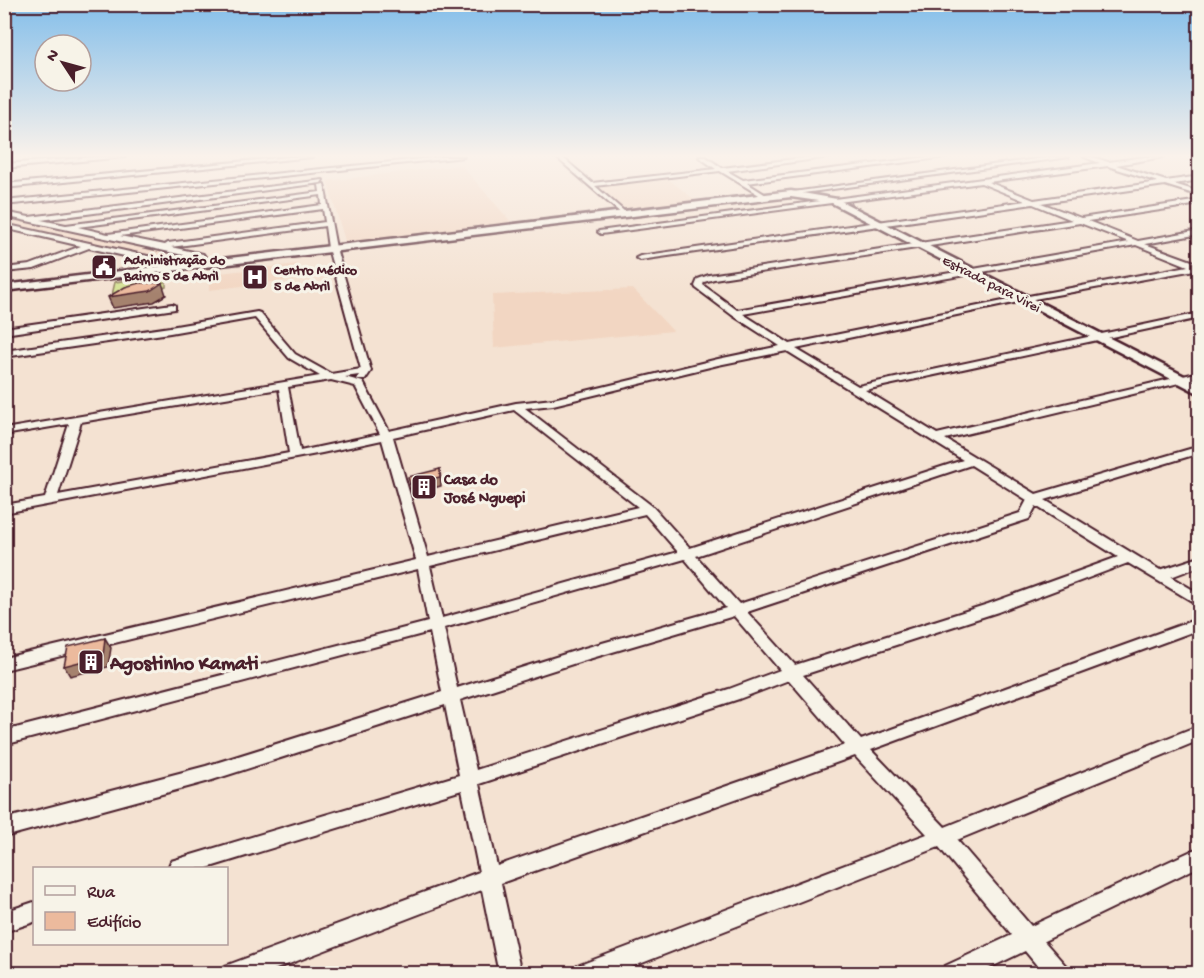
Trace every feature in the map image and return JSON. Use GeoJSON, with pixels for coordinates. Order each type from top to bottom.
{"type":"FeatureCollection","features":[{"type":"Feature","properties":{"kind":"street"},"geometry":{"type":"LineString","coordinates":[[30,219],[155,203]]}},
{"type":"Feature","properties":{"kind":"street"},"geometry":{"type":"LineString","coordinates":[[65,227],[250,203]]}},
{"type":"Feature","properties":{"kind":"street"},"geometry":{"type":"LineString","coordinates":[[324,203],[332,248],[366,371],[359,384]]}},
{"type":"Feature","properties":{"kind":"street"},"geometry":{"type":"LineString","coordinates":[[611,203],[623,213]]}},
{"type":"Feature","properties":{"kind":"street","name":"Estrada para Virei"},"geometry":{"type":"LineString","coordinates":[[4,288],[709,203]]}},
{"type":"Feature","properties":{"kind":"street"},"geometry":{"type":"LineString","coordinates":[[601,231],[821,203]]}},
{"type":"Feature","properties":{"kind":"street","name":"Estrada para Virei"},"geometry":{"type":"LineString","coordinates":[[837,203],[1200,390]]}},
{"type":"Feature","properties":{"kind":"street"},"geometry":{"type":"LineString","coordinates":[[640,258],[1020,203]]}},
{"type":"Feature","properties":{"kind":"street"},"geometry":{"type":"LineString","coordinates":[[1036,203],[1199,267]]}},
{"type":"Feature","properties":{"kind":"street"},"geometry":{"type":"LineString","coordinates":[[1196,203],[712,277],[701,281],[699,286],[735,313],[789,348],[1200,601]]}},
{"type":"Feature","properties":{"kind":"street"},"geometry":{"type":"LineString","coordinates":[[4,212],[53,204]]}},
{"type":"Feature","properties":{"kind":"street"},"geometry":{"type":"LineString","coordinates":[[105,236],[325,207]]}},
{"type":"Feature","properties":{"kind":"street"},"geometry":{"type":"LineString","coordinates":[[4,212],[200,256],[206,264]]}},
{"type":"Feature","properties":{"kind":"street"},"geometry":{"type":"LineString","coordinates":[[161,246],[328,224]]}},
{"type":"Feature","properties":{"kind":"street"},"geometry":{"type":"LineString","coordinates":[[4,226],[174,268]]}},
{"type":"Feature","properties":{"kind":"street"},"geometry":{"type":"LineString","coordinates":[[735,313],[1200,232]]}},
{"type":"Feature","properties":{"kind":"street"},"geometry":{"type":"LineString","coordinates":[[4,270],[31,267],[88,246]]}},
{"type":"Feature","properties":{"kind":"street"},"geometry":{"type":"LineString","coordinates":[[23,286],[31,267]]}},
{"type":"Feature","properties":{"kind":"street"},"geometry":{"type":"LineString","coordinates":[[4,509],[387,437],[516,406],[553,402],[789,348],[1023,299],[1199,267]]}},
{"type":"Feature","properties":{"kind":"street"},"geometry":{"type":"LineString","coordinates":[[4,331],[172,307]]}},
{"type":"Feature","properties":{"kind":"street"},"geometry":{"type":"LineString","coordinates":[[4,354],[257,315],[292,356],[328,376],[359,384],[387,437],[423,563],[510,974]]}},
{"type":"Feature","properties":{"kind":"street"},"geometry":{"type":"LineString","coordinates":[[856,389],[1200,315]]}},
{"type":"Feature","properties":{"kind":"street"},"geometry":{"type":"LineString","coordinates":[[4,432],[366,371]]}},
{"type":"Feature","properties":{"kind":"street"},"geometry":{"type":"LineString","coordinates":[[936,438],[1200,375]]}},
{"type":"Feature","properties":{"kind":"street"},"geometry":{"type":"LineString","coordinates":[[283,385],[295,455]]}},
{"type":"Feature","properties":{"kind":"street"},"geometry":{"type":"LineString","coordinates":[[516,406],[648,509],[858,748],[942,837],[1058,974]]}},
{"type":"Feature","properties":{"kind":"street"},"geometry":{"type":"LineString","coordinates":[[50,501],[76,420]]}},
{"type":"Feature","properties":{"kind":"street"},"geometry":{"type":"LineString","coordinates":[[4,828],[206,774],[581,655],[736,610],[1025,516],[1034,499],[1200,449]]}},
{"type":"Feature","properties":{"kind":"street"},"geometry":{"type":"LineString","coordinates":[[4,738],[436,625],[687,554],[974,461]]}},
{"type":"Feature","properties":{"kind":"street"},"geometry":{"type":"LineString","coordinates":[[4,664],[648,509]]}},
{"type":"Feature","properties":{"kind":"street"},"geometry":{"type":"LineString","coordinates":[[181,867],[468,780],[733,694],[792,672],[993,608],[1129,558]]}},
{"type":"Feature","properties":{"kind":"street"},"geometry":{"type":"LineString","coordinates":[[1158,576],[1200,561]]}},
{"type":"Feature","properties":{"kind":"street"},"geometry":{"type":"LineString","coordinates":[[233,974],[489,878],[858,748],[1200,623]]}},
{"type":"Feature","properties":{"kind":"street"},"geometry":{"type":"LineString","coordinates":[[585,974],[942,837],[1200,732]]}},
{"type":"Feature","properties":{"kind":"street"},"geometry":{"type":"LineString","coordinates":[[953,974],[1200,856]]}},
{"type":"Feature","properties":{"kind":"street"},"geometry":{"type":"LineString","coordinates":[[4,922],[33,912]]}},
{"type":"Feature","properties":{"kind":"shaded area"},"geometry":{"type":"Polygon","coordinates":[[[334,203],[494,203],[512,223],[346,244],[334,203]]]}},
{"type":"Feature","properties":{"kind":"shaded area"},"geometry":{"type":"Polygon","coordinates":[[[617,203],[683,203],[625,210],[617,203]]]}},
{"type":"Feature","properties":{"kind":"shaded area"},"geometry":{"type":"Polygon","coordinates":[[[5,214],[200,256],[206,264],[174,268],[149,259],[5,226],[5,214]]]}},
{"type":"Feature","properties":{"kind":"shaded area","name":"Centro Médico 5 de Abril"},"geometry":{"type":"Polygon","coordinates":[[[297,264],[299,279],[209,290],[211,274],[297,264]]]}},
{"type":"Feature","properties":{"kind":"shaded area"},"geometry":{"type":"Polygon","coordinates":[[[633,289],[673,331],[494,348],[492,295],[633,289]]]}},
{"type":"Feature","properties":{"kind":"green space"},"geometry":{"type":"Polygon","coordinates":[[[166,275],[166,287],[112,295],[115,282],[166,275]]]}},
{"type":"Feature","properties":{"kind":"building"},"geometry":{"type":"Polygon","coordinates":[[[139,283],[162,283],[150,291],[108,297],[125,287],[139,283]]]}},
{"type":"Feature","properties":{"kind":"building"},"geometry":{"type":"Polygon","coordinates":[[[440,469],[440,477],[410,484],[408,477],[440,469]]]}},
{"type":"Feature","properties":{"kind":"building"},"geometry":{"type":"Polygon","coordinates":[[[105,638],[103,656],[64,666],[68,647],[105,638]]]}},
{"type":"Feature","properties":{"kind":"place","name":"Administração do Bairro 5 de Abril"},"geometry":{"type":"Point","coordinates":[104,267]}},
{"type":"Feature","properties":{"kind":"place","name":"Centro Médico 5 de Abril"},"geometry":{"type":"Point","coordinates":[255,277]}},
{"type":"Feature","properties":{"kind":"place","name":"Casa do José Nguepi"},"geometry":{"type":"Point","coordinates":[424,487]}},
{"type":"Feature","properties":{"kind":"place","name":"Agostinho Kamati"},"geometry":{"type":"Point","coordinates":[91,662]}}]}
